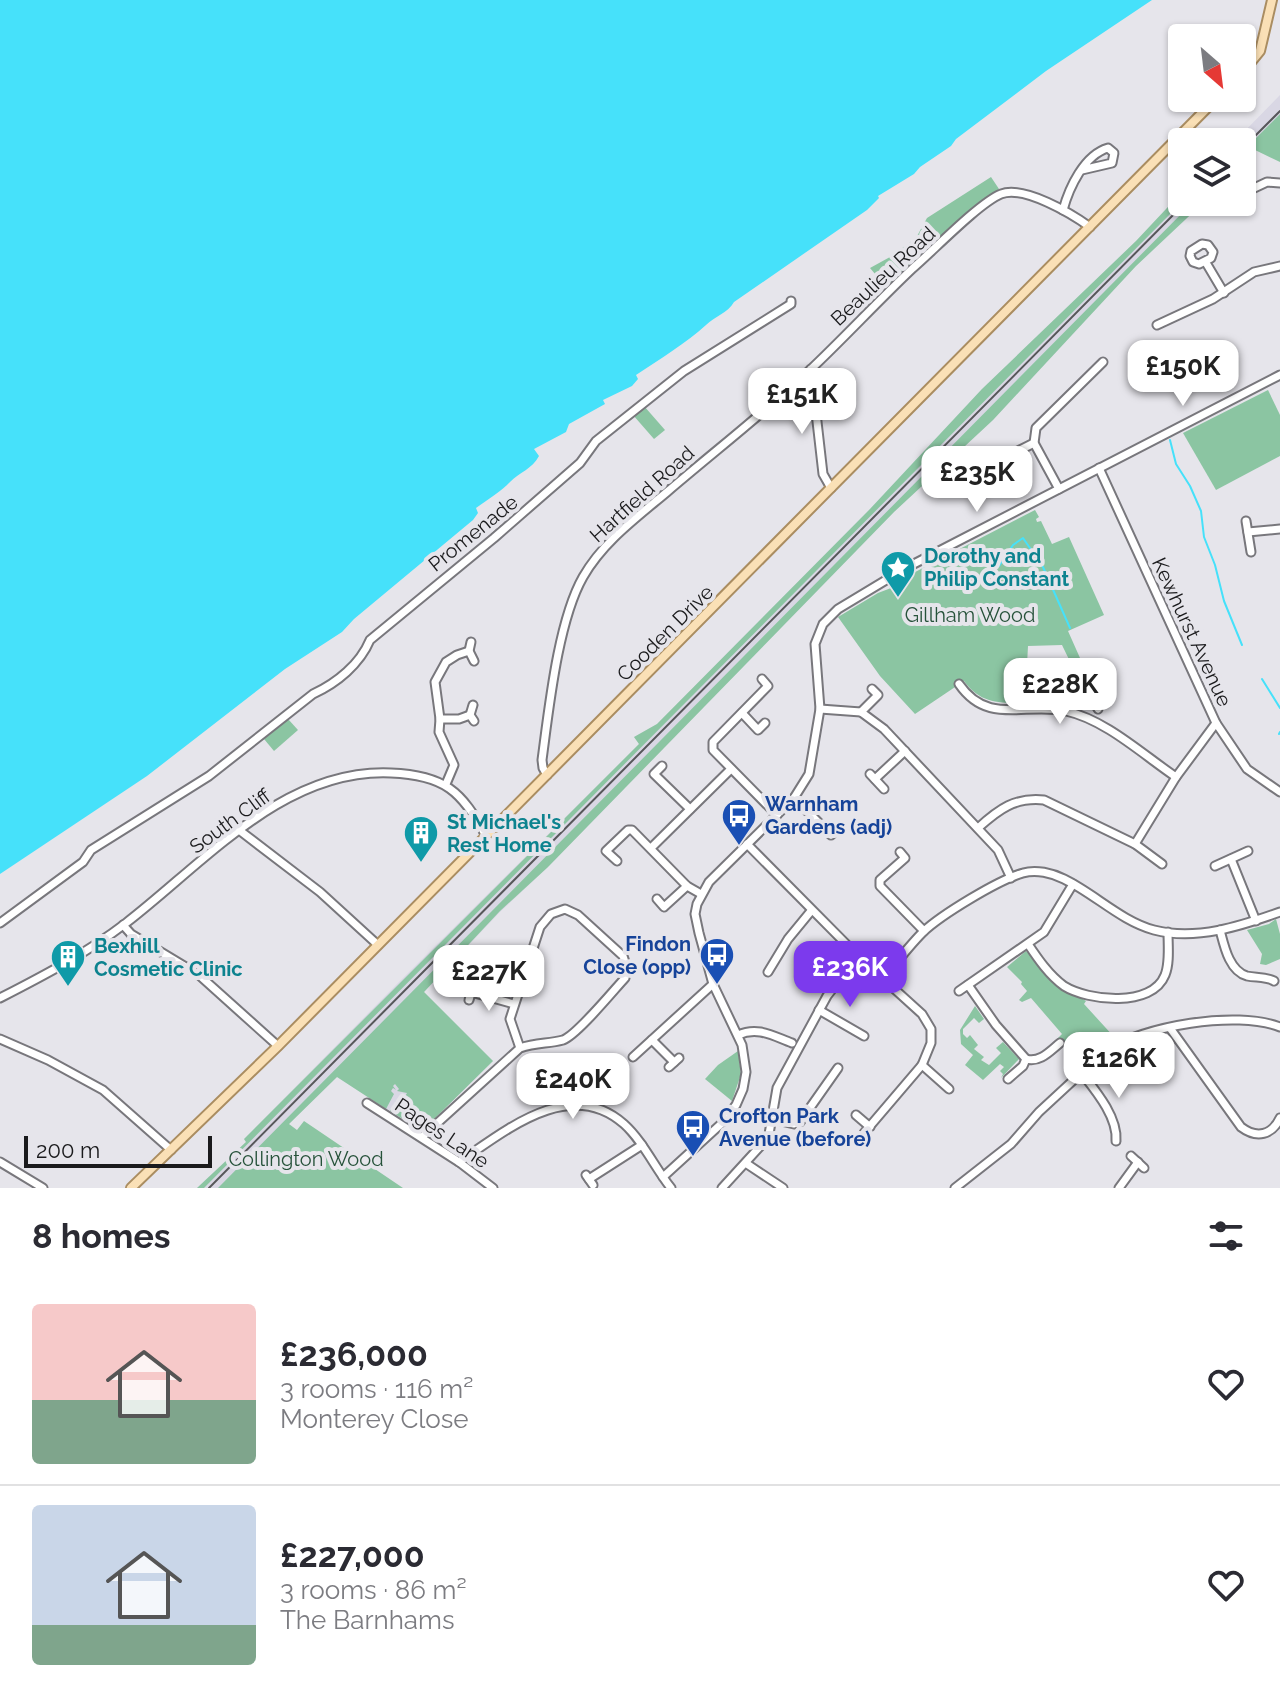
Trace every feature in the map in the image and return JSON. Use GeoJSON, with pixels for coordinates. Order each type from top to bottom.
{"type":"FeatureCollection","features":[{"type":"Feature","properties":{"kind":"main road"},"geometry":{"type":"LineString","coordinates":[[1256,56],[1260,51],[1272,0]]}},
{"type":"Feature","properties":{"kind":"main road","name":"Cooden Drive"},"geometry":{"type":"LineString","coordinates":[[131,1188],[278,1046],[1203,112]]}},
{"type":"Feature","properties":{"kind":"street"},"geometry":{"type":"LineString","coordinates":[[1063,210],[1072,185],[1082,170]]}},
{"type":"Feature","properties":{"kind":"street"},"geometry":{"type":"LineString","coordinates":[[1256,189],[1267,182],[1280,183]]}},
{"type":"Feature","properties":{"kind":"street","name":"Beaulieu Road"},"geometry":{"type":"LineString","coordinates":[[811,369],[909,272],[995,198],[1006,193],[1019,194],[1063,210],[1090,227]]}},
{"type":"Feature","properties":{"kind":"street"},"geometry":{"type":"LineString","coordinates":[[1205,261],[1224,293]]}},
{"type":"Feature","properties":{"kind":"street"},"geometry":{"type":"LineString","coordinates":[[1157,325],[1224,293],[1254,272],[1280,266]]}},
{"type":"Feature","properties":{"kind":"street","name":"Promenade"},"geometry":{"type":"LineString","coordinates":[[0,923],[83,862],[91,850],[209,776],[363,658],[370,640],[569,473],[596,441],[684,371],[791,304],[791,301]]}},
{"type":"Feature","properties":{"kind":"street"},"geometry":{"type":"LineString","coordinates":[[1059,489],[1034,443],[1036,428],[1103,362]]}},
{"type":"Feature","properties":{"kind":"street"},"geometry":{"type":"LineString","coordinates":[[811,369],[823,474],[831,488]]}},
{"type":"Feature","properties":{"kind":"street","name":"Hartfield Road"},"geometry":{"type":"LineString","coordinates":[[547,775],[542,760],[550,703],[567,620],[583,576],[611,539],[811,369]]}},
{"type":"Feature","properties":{"kind":"street"},"geometry":{"type":"LineString","coordinates":[[663,1177],[693,1151],[736,1105],[746,1072],[742,1045],[713,984],[695,914],[701,894],[709,882],[794,798],[809,774],[820,709],[814,654],[818,634],[830,616],[871,589],[1280,375]]}},
{"type":"Feature","properties":{"kind":"street"},"geometry":{"type":"LineString","coordinates":[[986,457],[990,465],[1034,443]]}},
{"type":"Feature","properties":{"kind":"street","name":"Kewhurst Avenue"},"geometry":{"type":"LineString","coordinates":[[1099,468],[1216,723],[1247,769],[1280,792]]}},
{"type":"Feature","properties":{"kind":"street"},"geometry":{"type":"LineString","coordinates":[[1246,521],[1251,552]]}},
{"type":"Feature","properties":{"kind":"street"},"geometry":{"type":"LineString","coordinates":[[1248,532],[1280,529]]}},
{"type":"Feature","properties":{"kind":"street"},"geometry":{"type":"LineString","coordinates":[[471,642],[469,651],[474,661]]}},
{"type":"Feature","properties":{"kind":"street"},"geometry":{"type":"LineString","coordinates":[[469,651],[457,655],[439,671],[434,689],[440,719],[439,732],[454,765],[446,784],[465,800],[486,836]]}},
{"type":"Feature","properties":{"kind":"street"},"geometry":{"type":"LineString","coordinates":[[762,679],[768,686],[713,742],[713,750],[777,815]]}},
{"type":"Feature","properties":{"kind":"street"},"geometry":{"type":"LineString","coordinates":[[1083,679],[1098,709]]}},
{"type":"Feature","properties":{"kind":"street"},"geometry":{"type":"LineString","coordinates":[[959,684],[969,699],[984,707],[1063,710],[1082,716],[1113,733],[1176,777]]}},
{"type":"Feature","properties":{"kind":"street"},"geometry":{"type":"LineString","coordinates":[[861,712],[878,695],[872,689]]}},
{"type":"Feature","properties":{"kind":"street"},"geometry":{"type":"LineString","coordinates":[[1082,716],[1092,697]]}},
{"type":"Feature","properties":{"kind":"street"},"geometry":{"type":"LineString","coordinates":[[440,719],[472,718],[473,705]]}},
{"type":"Feature","properties":{"kind":"street"},"geometry":{"type":"LineString","coordinates":[[820,709],[861,712],[884,729],[998,850],[1011,878]]}},
{"type":"Feature","properties":{"kind":"street"},"geometry":{"type":"LineString","coordinates":[[742,713],[758,730],[765,723]]}},
{"type":"Feature","properties":{"kind":"street"},"geometry":{"type":"LineString","coordinates":[[1135,844],[1176,777],[1216,723]]}},
{"type":"Feature","properties":{"kind":"street"},"geometry":{"type":"LineString","coordinates":[[884,789],[872,776],[905,751]]}},
{"type":"Feature","properties":{"kind":"street"},"geometry":{"type":"LineString","coordinates":[[662,766],[654,774],[690,809]]}},
{"type":"Feature","properties":{"kind":"street"},"geometry":{"type":"LineString","coordinates":[[651,848],[731,769]]}},
{"type":"Feature","properties":{"kind":"street","name":"South Cliff"},"geometry":{"type":"LineString","coordinates":[[0,998],[85,951],[123,925],[239,830],[308,789],[341,777],[373,772],[409,774],[446,784]]}},
{"type":"Feature","properties":{"kind":"street"},"geometry":{"type":"LineString","coordinates":[[794,798],[831,835],[838,828]]}},
{"type":"Feature","properties":{"kind":"street"},"geometry":{"type":"LineString","coordinates":[[978,828],[1004,806],[1031,799],[1044,800],[1135,844],[1156,863]]}},
{"type":"Feature","properties":{"kind":"street"},"geometry":{"type":"LineString","coordinates":[[239,830],[320,892],[378,945]]}},
{"type":"Feature","properties":{"kind":"street"},"geometry":{"type":"LineString","coordinates":[[617,861],[606,851],[628,830],[632,830],[687,886],[701,894]]}},
{"type":"Feature","properties":{"kind":"street"},"geometry":{"type":"LineString","coordinates":[[747,844],[811,911],[922,1014],[931,1029],[931,1043],[922,1065],[867,1130],[856,1115]]}},
{"type":"Feature","properties":{"kind":"street"},"geometry":{"type":"LineString","coordinates":[[1215,866],[1248,851]]}},
{"type":"Feature","properties":{"kind":"street"},"geometry":{"type":"LineString","coordinates":[[880,880],[905,858],[900,852]]}},
{"type":"Feature","properties":{"kind":"street"},"geometry":{"type":"LineString","coordinates":[[1231,859],[1256,921]]}},
{"type":"Feature","properties":{"kind":"street"},"geometry":{"type":"LineString","coordinates":[[883,979],[924,931],[944,916],[1023,872],[1043,872],[1073,884],[1131,921],[1168,932],[1220,930],[1280,912]]}},
{"type":"Feature","properties":{"kind":"street"},"geometry":{"type":"LineString","coordinates":[[873,873],[880,880],[880,886],[924,931]]}},
{"type":"Feature","properties":{"kind":"street"},"geometry":{"type":"LineString","coordinates":[[959,991],[1044,932],[1073,884]]}},
{"type":"Feature","properties":{"kind":"street"},"geometry":{"type":"LineString","coordinates":[[657,899],[664,907],[687,886]]}},
{"type":"Feature","properties":{"kind":"street"},"geometry":{"type":"LineString","coordinates":[[422,1137],[520,1048],[536,1042],[561,1040],[572,1034],[625,978],[623,956],[571,910],[559,909],[540,927],[510,1019],[520,1048]]}},
{"type":"Feature","properties":{"kind":"street"},"geometry":{"type":"LineString","coordinates":[[773,969],[788,939],[811,911]]}},
{"type":"Feature","properties":{"kind":"street"},"geometry":{"type":"LineString","coordinates":[[123,925],[131,934],[199,975],[278,1046]]}},
{"type":"Feature","properties":{"kind":"street"},"geometry":{"type":"LineString","coordinates":[[1220,930],[1225,950],[1240,973]]}},
{"type":"Feature","properties":{"kind":"street"},"geometry":{"type":"LineString","coordinates":[[1028,944],[1053,977],[1065,987],[1099,999],[1118,999],[1138,995],[1159,985],[1167,967],[1168,932]]}},
{"type":"Feature","properties":{"kind":"street"},"geometry":{"type":"LineString","coordinates":[[722,1188],[765,1141],[777,1088],[819,1010],[858,956]]}},
{"type":"Feature","properties":{"kind":"street"},"geometry":{"type":"LineString","coordinates":[[1240,973],[1269,975]]}},
{"type":"Feature","properties":{"kind":"street"},"geometry":{"type":"LineString","coordinates":[[1233,981],[1240,973]]}},
{"type":"Feature","properties":{"kind":"street"},"geometry":{"type":"LineString","coordinates":[[633,1057],[713,984]]}},
{"type":"Feature","properties":{"kind":"street"},"geometry":{"type":"LineString","coordinates":[[968,985],[996,1025],[1026,1059],[1033,1061],[1060,1043]]}},
{"type":"Feature","properties":{"kind":"street"},"geometry":{"type":"LineString","coordinates":[[471,993],[514,1004]]}},
{"type":"Feature","properties":{"kind":"street"},"geometry":{"type":"LineString","coordinates":[[819,1010],[859,1036]]}},
{"type":"Feature","properties":{"kind":"street"},"geometry":{"type":"LineString","coordinates":[[955,1188],[1011,1144],[1081,1072],[1116,1044],[1134,1036],[1170,1028],[1233,1019],[1252,1019],[1280,1027]]}},
{"type":"Feature","properties":{"kind":"street"},"geometry":{"type":"LineString","coordinates":[[1170,1028],[1247,1132],[1266,1134],[1274,1129],[1280,1118]]}},
{"type":"Feature","properties":{"kind":"street"},"geometry":{"type":"LineString","coordinates":[[738,1035],[750,1030],[761,1031],[789,1042],[782,1049]]}},
{"type":"Feature","properties":{"kind":"street"},"geometry":{"type":"LineString","coordinates":[[0,1039],[48,1060],[103,1090],[171,1150]]}},
{"type":"Feature","properties":{"kind":"street"},"geometry":{"type":"LineString","coordinates":[[652,1040],[674,1062]]}},
{"type":"Feature","properties":{"kind":"street"},"geometry":{"type":"LineString","coordinates":[[1008,1079],[1023,1066],[1026,1059]]}},
{"type":"Feature","properties":{"kind":"street"},"geometry":{"type":"LineString","coordinates":[[922,1065],[949,1088]]}},
{"type":"Feature","properties":{"kind":"street"},"geometry":{"type":"LineString","coordinates":[[772,1119],[794,1124],[800,1122],[838,1068]]}},
{"type":"Feature","properties":{"kind":"street"},"geometry":{"type":"LineString","coordinates":[[1081,1072],[1103,1105],[1118,1136]]}},
{"type":"Feature","properties":{"kind":"street"},"geometry":{"type":"LineString","coordinates":[[816,1082],[824,1087]]}},
{"type":"Feature","properties":{"kind":"street"},"geometry":{"type":"LineString","coordinates":[[459,1162],[536,1114],[566,1105],[586,1106],[610,1114],[626,1125],[671,1188]]}},
{"type":"Feature","properties":{"kind":"street","name":"Pages Lane"},"geometry":{"type":"LineString","coordinates":[[369,1107],[422,1137],[493,1188]]}},
{"type":"Feature","properties":{"kind":"street"},"geometry":{"type":"LineString","coordinates":[[590,1180],[642,1145]]}},
{"type":"Feature","properties":{"kind":"street"},"geometry":{"type":"LineString","coordinates":[[0,1162],[43,1188]]}},
{"type":"Feature","properties":{"kind":"street"},"geometry":{"type":"LineString","coordinates":[[1119,1188],[1138,1162]]}},
{"type":"Feature","properties":{"kind":"street"},"geometry":{"type":"LineString","coordinates":[[747,1164],[783,1188]]}},
{"type":"Feature","properties":{"kind":"shaded area"},"geometry":{"type":"Polygon","coordinates":[[[1280,95],[1280,120],[1256,146],[1256,128],[1248,128],[1280,95]]]}},
{"type":"Feature","properties":{"kind":"shaded area"},"geometry":{"type":"Polygon","coordinates":[[[1168,207],[1168,216],[1189,216],[1136,266],[993,420],[894,512],[424,992],[493,1061],[422,1131],[337,1077],[258,1154],[237,1188],[197,1188],[639,744],[634,737],[657,724],[870,509],[982,389],[1168,207]]]}},
{"type":"Feature","properties":{"kind":"green space"},"geometry":{"type":"Polygon","coordinates":[[[1280,114],[1280,162],[1256,150],[1256,138],[1280,114]]]}},
{"type":"Feature","properties":{"kind":"green space"},"geometry":{"type":"Polygon","coordinates":[[[991,177],[999,189],[961,218],[887,288],[870,268],[916,238],[927,218],[991,177]]]}},
{"type":"Feature","properties":{"kind":"green space"},"geometry":{"type":"Polygon","coordinates":[[[1168,207],[1168,216],[204,1188],[197,1188],[639,744],[634,737],[657,724],[870,509],[982,389],[1168,207]]]}},
{"type":"Feature","properties":{"kind":"green space","name":"Collington Wood"},"geometry":{"type":"Polygon","coordinates":[[[1179,216],[1189,216],[1136,266],[993,420],[894,512],[424,992],[493,1061],[422,1131],[390,1111],[396,1101],[401,1103],[407,1093],[397,1091],[399,1089],[395,1084],[396,1090],[393,1088],[391,1091],[394,1094],[386,1109],[337,1077],[289,1124],[297,1130],[304,1121],[403,1188],[218,1188],[1179,216]]]}},
{"type":"Feature","properties":{"kind":"green space"},"geometry":{"type":"Polygon","coordinates":[[[1268,390],[1280,415],[1280,456],[1216,490],[1183,433],[1268,390]]]}},
{"type":"Feature","properties":{"kind":"green space"},"geometry":{"type":"Polygon","coordinates":[[[644,406],[665,430],[654,439],[633,415],[644,406]]]}},
{"type":"Feature","properties":{"kind":"green space","name":"Gillham Wood"},"geometry":{"type":"Polygon","coordinates":[[[1035,510],[1039,517],[1037,522],[1041,521],[1052,544],[1069,537],[1104,615],[1068,631],[1088,676],[1079,680],[1062,645],[1028,646],[1025,703],[984,698],[964,681],[915,714],[880,676],[838,617],[891,588],[892,584],[1035,510]]]}},
{"type":"Feature","properties":{"kind":"green space"},"geometry":{"type":"Polygon","coordinates":[[[288,719],[298,730],[274,751],[264,739],[288,719]]]}},
{"type":"Feature","properties":{"kind":"green space"},"geometry":{"type":"Polygon","coordinates":[[[1276,919],[1280,934],[1280,959],[1266,965],[1260,964],[1262,954],[1247,930],[1276,919]]]}},
{"type":"Feature","properties":{"kind":"green space"},"geometry":{"type":"Polygon","coordinates":[[[1026,951],[1069,991],[1086,1001],[1084,1004],[1115,1038],[1038,1109],[1085,1062],[1067,1043],[1063,1046],[1057,1039],[1062,1034],[1031,998],[1022,1002],[1019,1000],[1027,991],[1007,967],[1026,951]]]}},
{"type":"Feature","properties":{"kind":"green space"},"geometry":{"type":"Polygon","coordinates":[[[975,1006],[984,1019],[979,1023],[974,1018],[963,1029],[963,1034],[967,1038],[970,1035],[978,1045],[974,1049],[984,1057],[981,1060],[989,1065],[1001,1053],[996,1048],[1003,1042],[1019,1059],[1001,1078],[1003,1074],[1000,1071],[1004,1067],[1000,1064],[983,1080],[965,1065],[973,1055],[961,1044],[960,1030],[975,1006]]]}},
{"type":"Feature","properties":{"kind":"green space"},"geometry":{"type":"Polygon","coordinates":[[[738,1051],[741,1074],[732,1101],[705,1079],[738,1051]]]}},
{"type":"Feature","properties":{"kind":"water"},"geometry":{"type":"Polygon","coordinates":[[[0,0],[1152,0],[1046,71],[914,174],[878,196],[867,210],[734,302],[690,338],[636,375],[638,379],[632,386],[603,400],[605,404],[569,424],[566,432],[534,449],[539,456],[533,464],[476,508],[478,513],[473,520],[342,632],[285,669],[147,776],[0,874],[0,0]]]}},
{"type":"Feature","properties":{"kind":"waterway"},"geometry":{"type":"LineString","coordinates":[[1170,440],[1176,464],[1201,511],[1204,537],[1242,645]]}},
{"type":"Feature","properties":{"kind":"waterway"},"geometry":{"type":"LineString","coordinates":[[951,555],[973,558],[989,567],[999,566],[1013,545],[1023,538],[1043,567],[1070,628]]}},
{"type":"Feature","properties":{"kind":"waterway"},"geometry":{"type":"LineString","coordinates":[[1262,679],[1280,708]]}},
{"type":"Feature","properties":{"kind":"railway"},"geometry":{"type":"LineString","coordinates":[[1256,135],[1280,111]]}},
{"type":"Feature","properties":{"kind":"railway"},"geometry":{"type":"LineString","coordinates":[[209,1188],[1172,216]]}},
{"type":"Feature","properties":{"kind":"place","name":"Dorothy and Philip Constant"},"geometry":{"type":"Point","coordinates":[898,599]}},
{"type":"Feature","properties":{"kind":"place","name":"Warnham Gardens (adj)"},"geometry":{"type":"Point","coordinates":[739,847]}},
{"type":"Feature","properties":{"kind":"place","name":"St Michael's Rest Home"},"geometry":{"type":"Point","coordinates":[421,864]}},
{"type":"Feature","properties":{"kind":"place","name":"Findon Close (opp)"},"geometry":{"type":"Point","coordinates":[717,986]}},
{"type":"Feature","properties":{"kind":"place","name":"Bexhill Cosmetic Clinic"},"geometry":{"type":"Point","coordinates":[68,988]}},
{"type":"Feature","properties":{"kind":"place","name":"Crofton Park Avenue (before)"},"geometry":{"type":"Point","coordinates":[693,1158]}}]}
